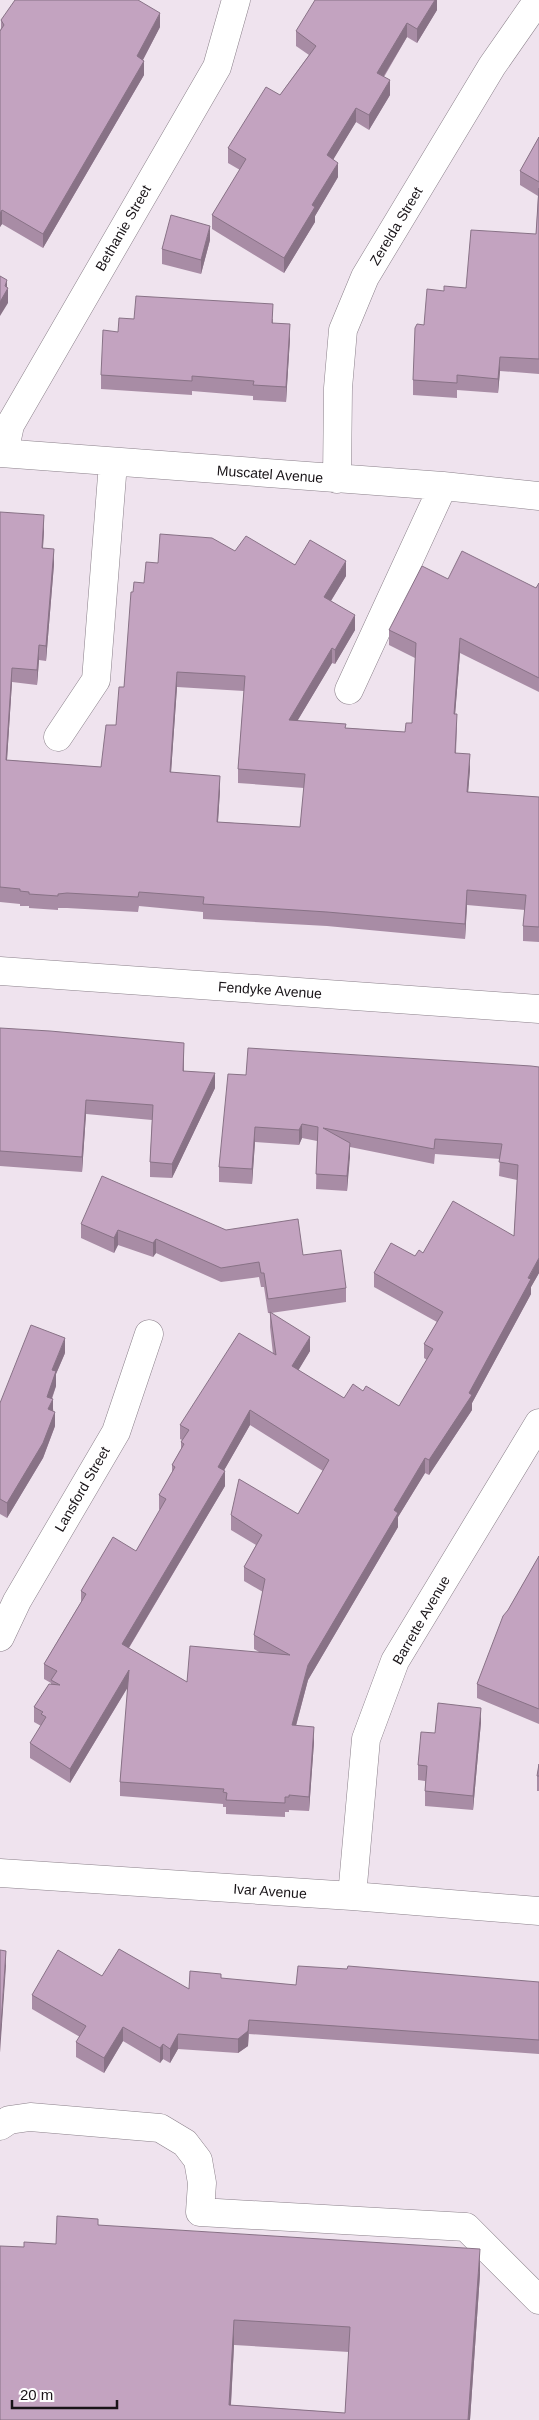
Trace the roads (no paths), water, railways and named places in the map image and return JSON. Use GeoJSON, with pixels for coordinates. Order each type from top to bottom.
{"type":"FeatureCollection","features":[{"type":"Feature","properties":{"kind":"street","name":"Bethanie Street"},"geometry":{"type":"LineString","coordinates":[[2,453],[10,425],[217,66],[236,0]]}},
{"type":"Feature","properties":{"kind":"street","name":"Zerelda Street"},"geometry":{"type":"LineString","coordinates":[[337,479],[338,388],[343,330],[365,277],[492,66],[538,0]]}},
{"type":"Feature","properties":{"kind":"street","name":"Muscatel Avenue"},"geometry":{"type":"LineString","coordinates":[[2,453],[113,463],[443,486],[539,496]]}},
{"type":"Feature","properties":{"kind":"street"},"geometry":{"type":"LineString","coordinates":[[58,737],[96,680],[113,463]]}},
{"type":"Feature","properties":{"kind":"street"},"geometry":{"type":"LineString","coordinates":[[349,690],[443,486]]}},
{"type":"Feature","properties":{"kind":"street","name":"Fendyke Avenue"},"geometry":{"type":"LineString","coordinates":[[0,971],[539,1009]]}},
{"type":"Feature","properties":{"kind":"street","name":"Lansford Street"},"geometry":{"type":"LineString","coordinates":[[0,1637],[16,1601],[116,1432],[148,1334]]}},
{"type":"Feature","properties":{"kind":"street","name":"Barrette Avenue"},"geometry":{"type":"LineString","coordinates":[[352,1896],[366,1740],[396,1661],[539,1423]]}},
{"type":"Feature","properties":{"kind":"street","name":"Ivar Avenue"},"geometry":{"type":"LineString","coordinates":[[0,1873],[352,1896],[539,1911]]}},
{"type":"Feature","properties":{"kind":"street"},"geometry":{"type":"LineString","coordinates":[[0,2126],[9,2120],[30,2117],[160,2128],[185,2142],[198,2160],[202,2183],[200,2212],[466,2227],[539,2300]]}}]}
